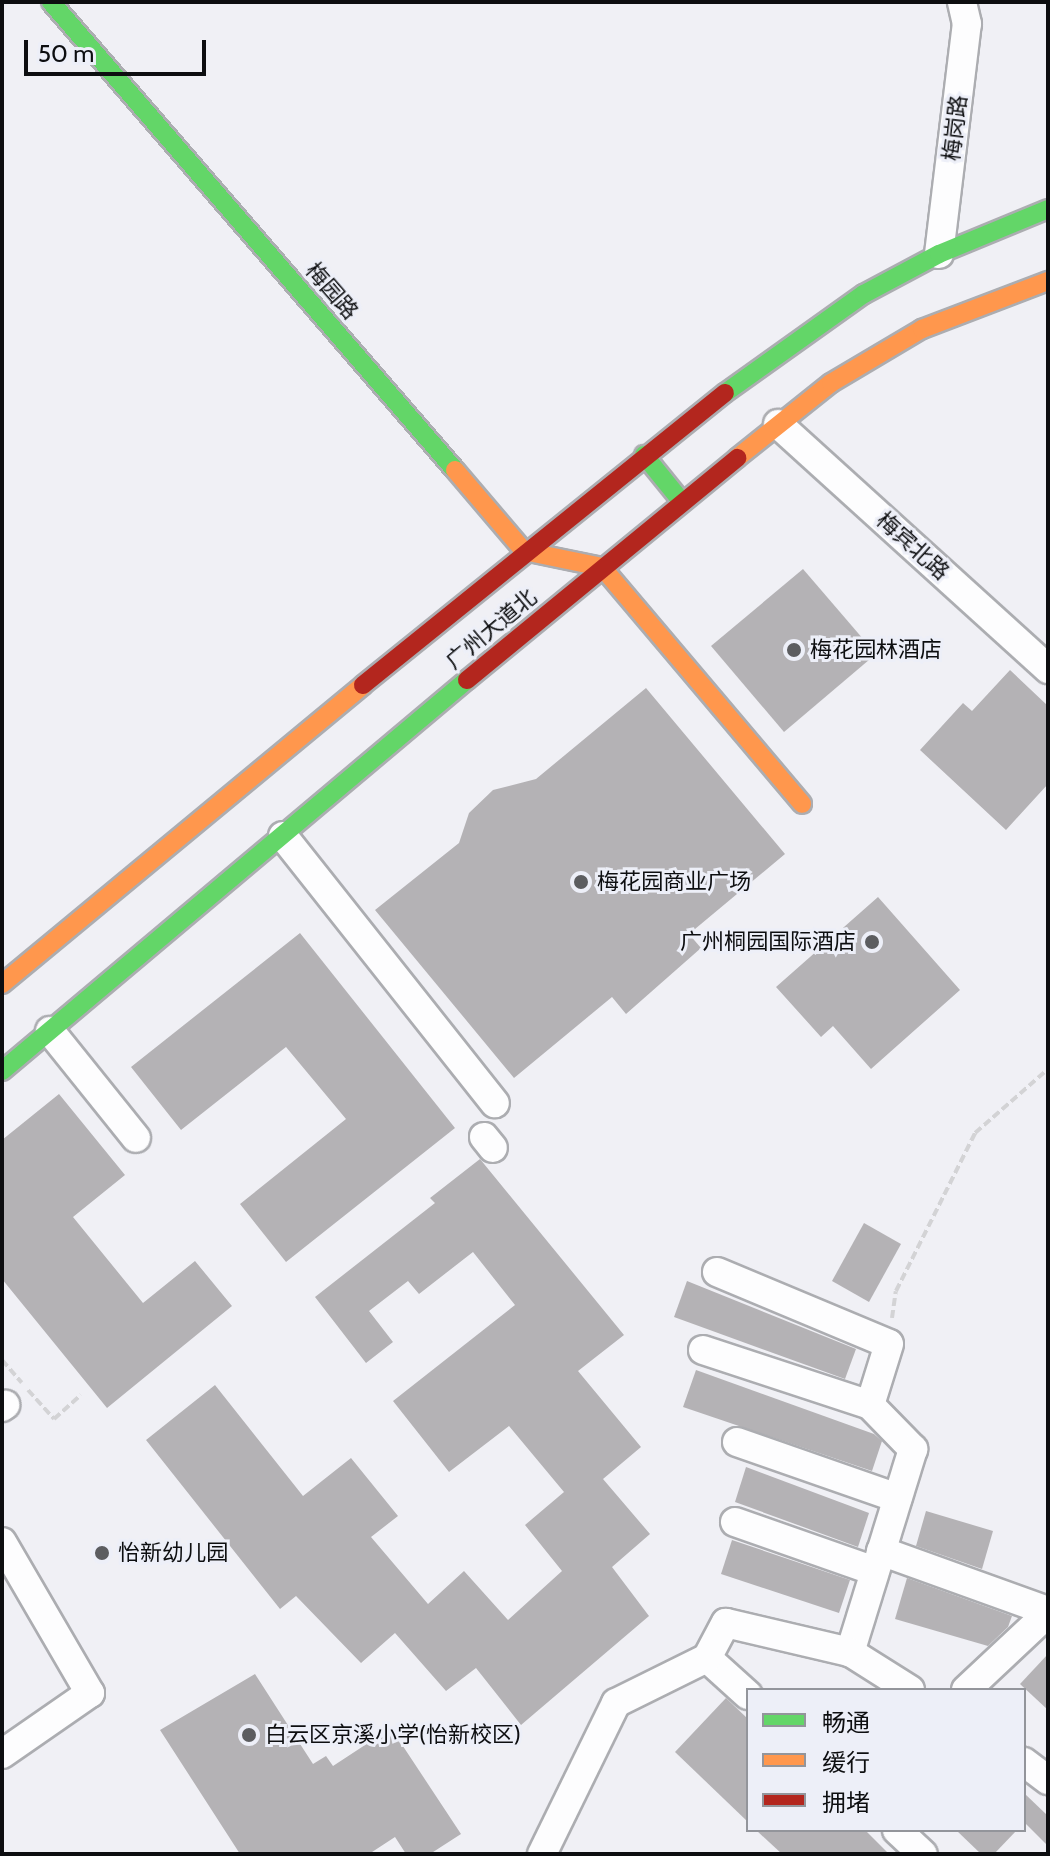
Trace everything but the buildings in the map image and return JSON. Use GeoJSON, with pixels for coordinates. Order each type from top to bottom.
{"type":"FeatureCollection","features":[{"type":"Feature","properties":{"kind":"main road","name":"梅园路"},"geometry":{"type":"LineString","coordinates":[[51,2],[524,551]]}},
{"type":"Feature","properties":{"kind":"main road","name":"广州大道北"},"geometry":{"type":"LineString","coordinates":[[2,984],[524,551],[644,455],[827,318],[939,254],[1048,209]]}},
{"type":"Feature","properties":{"kind":"main road","name":"广州大道北"},"geometry":{"type":"LineString","coordinates":[[2,1071],[602,567],[778,424],[922,329],[1048,281]]}},
{"type":"Feature","properties":{"kind":"main road"},"geometry":{"type":"LineString","coordinates":[[644,455],[682,502]]}},
{"type":"Feature","properties":{"kind":"main road"},"geometry":{"type":"LineString","coordinates":[[524,551],[602,567],[802,804]]}},
{"type":"Feature","properties":{"kind":"street","name":"梅岗路"},"geometry":{"type":"LineString","coordinates":[[939,254],[967,24],[962,2]]}},
{"type":"Feature","properties":{"kind":"street","name":"梅宾北路"},"geometry":{"type":"LineString","coordinates":[[778,424],[1048,669]]}},
{"type":"Feature","properties":{"kind":"street"},"geometry":{"type":"LineString","coordinates":[[283,836],[495,1103]]}},
{"type":"Feature","properties":{"kind":"street"},"geometry":{"type":"LineString","coordinates":[[50,1031],[136,1138]]}},
{"type":"Feature","properties":{"kind":"street"},"geometry":{"type":"LineString","coordinates":[[717,1272],[889,1344],[870,1405]]}},
{"type":"Feature","properties":{"kind":"street"},"geometry":{"type":"LineString","coordinates":[[703,1350],[870,1405],[913,1449],[850,1652]]}},
{"type":"Feature","properties":{"kind":"street"},"geometry":{"type":"LineString","coordinates":[[737,1442],[898,1498]]}},
{"type":"Feature","properties":{"kind":"street"},"geometry":{"type":"LineString","coordinates":[[735,1522],[1048,1612],[968,1688]]}},
{"type":"Feature","properties":{"kind":"street"},"geometry":{"type":"LineString","coordinates":[[2,1542],[90,1693],[2,1754]]}},
{"type":"Feature","properties":{"kind":"street"},"geometry":{"type":"LineString","coordinates":[[542,1854],[616,1703],[707,1658],[726,1623],[850,1652],[907,1688]]}},
{"type":"Feature","properties":{"kind":"street"},"geometry":{"type":"LineString","coordinates":[[707,1658],[746,1693]]}},
{"type":"Feature","properties":{"kind":"street"},"geometry":{"type":"LineString","coordinates":[[1026,1764],[1048,1780]]}},
{"type":"Feature","properties":{"kind":"street"},"geometry":{"type":"LineString","coordinates":[[899,1832],[923,1854]]}},
{"type":"Feature","properties":{"kind":"path"},"geometry":{"type":"LineString","coordinates":[[896,1291],[975,1133],[1048,1069]]}},
{"type":"Feature","properties":{"kind":"path"},"geometry":{"type":"LineString","coordinates":[[2,1360],[11,1400],[54,1419],[81,1395]]}},
{"type":"Feature","properties":{"kind":"traffic: fast"},"geometry":{"type":"LineString","coordinates":[[51,2],[455,470]]}},
{"type":"Feature","properties":{"kind":"traffic: fast"},"geometry":{"type":"LineString","coordinates":[[725,393],[864,294],[939,254],[1048,209]]}},
{"type":"Feature","properties":{"kind":"traffic: fast"},"geometry":{"type":"LineString","coordinates":[[644,455],[682,502]]}},
{"type":"Feature","properties":{"kind":"traffic: fast"},"geometry":{"type":"LineString","coordinates":[[2,1071],[467,680]]}},
{"type":"Feature","properties":{"kind":"traffic: slow"},"geometry":{"type":"LineString","coordinates":[[737,458],[831,383],[922,329],[1048,281]]}},
{"type":"Feature","properties":{"kind":"traffic: slow"},"geometry":{"type":"LineString","coordinates":[[455,470],[524,551],[602,567],[802,804]]}},
{"type":"Feature","properties":{"kind":"traffic: slow"},"geometry":{"type":"LineString","coordinates":[[2,984],[363,685]]}},
{"type":"Feature","properties":{"kind":"traffic: jam"},"geometry":{"type":"LineString","coordinates":[[363,685],[725,393]]}},
{"type":"Feature","properties":{"kind":"traffic: jam"},"geometry":{"type":"LineString","coordinates":[[467,680],[737,458]]}},
{"type":"Feature","properties":{"kind":"place","name":"梅花园林酒店"},"geometry":{"type":"Point","coordinates":[794,650]}},
{"type":"Feature","properties":{"kind":"place","name":"梅花园商业广场"},"geometry":{"type":"Point","coordinates":[581,882]}},
{"type":"Feature","properties":{"kind":"place","name":"广州桐园国际酒店"},"geometry":{"type":"Point","coordinates":[872,942]}},
{"type":"Feature","properties":{"kind":"place","name":"怡新幼儿园"},"geometry":{"type":"Point","coordinates":[102,1553]}},
{"type":"Feature","properties":{"kind":"place","name":"白云区京溪小学(怡新校区)"},"geometry":{"type":"Point","coordinates":[249,1735]}}]}
